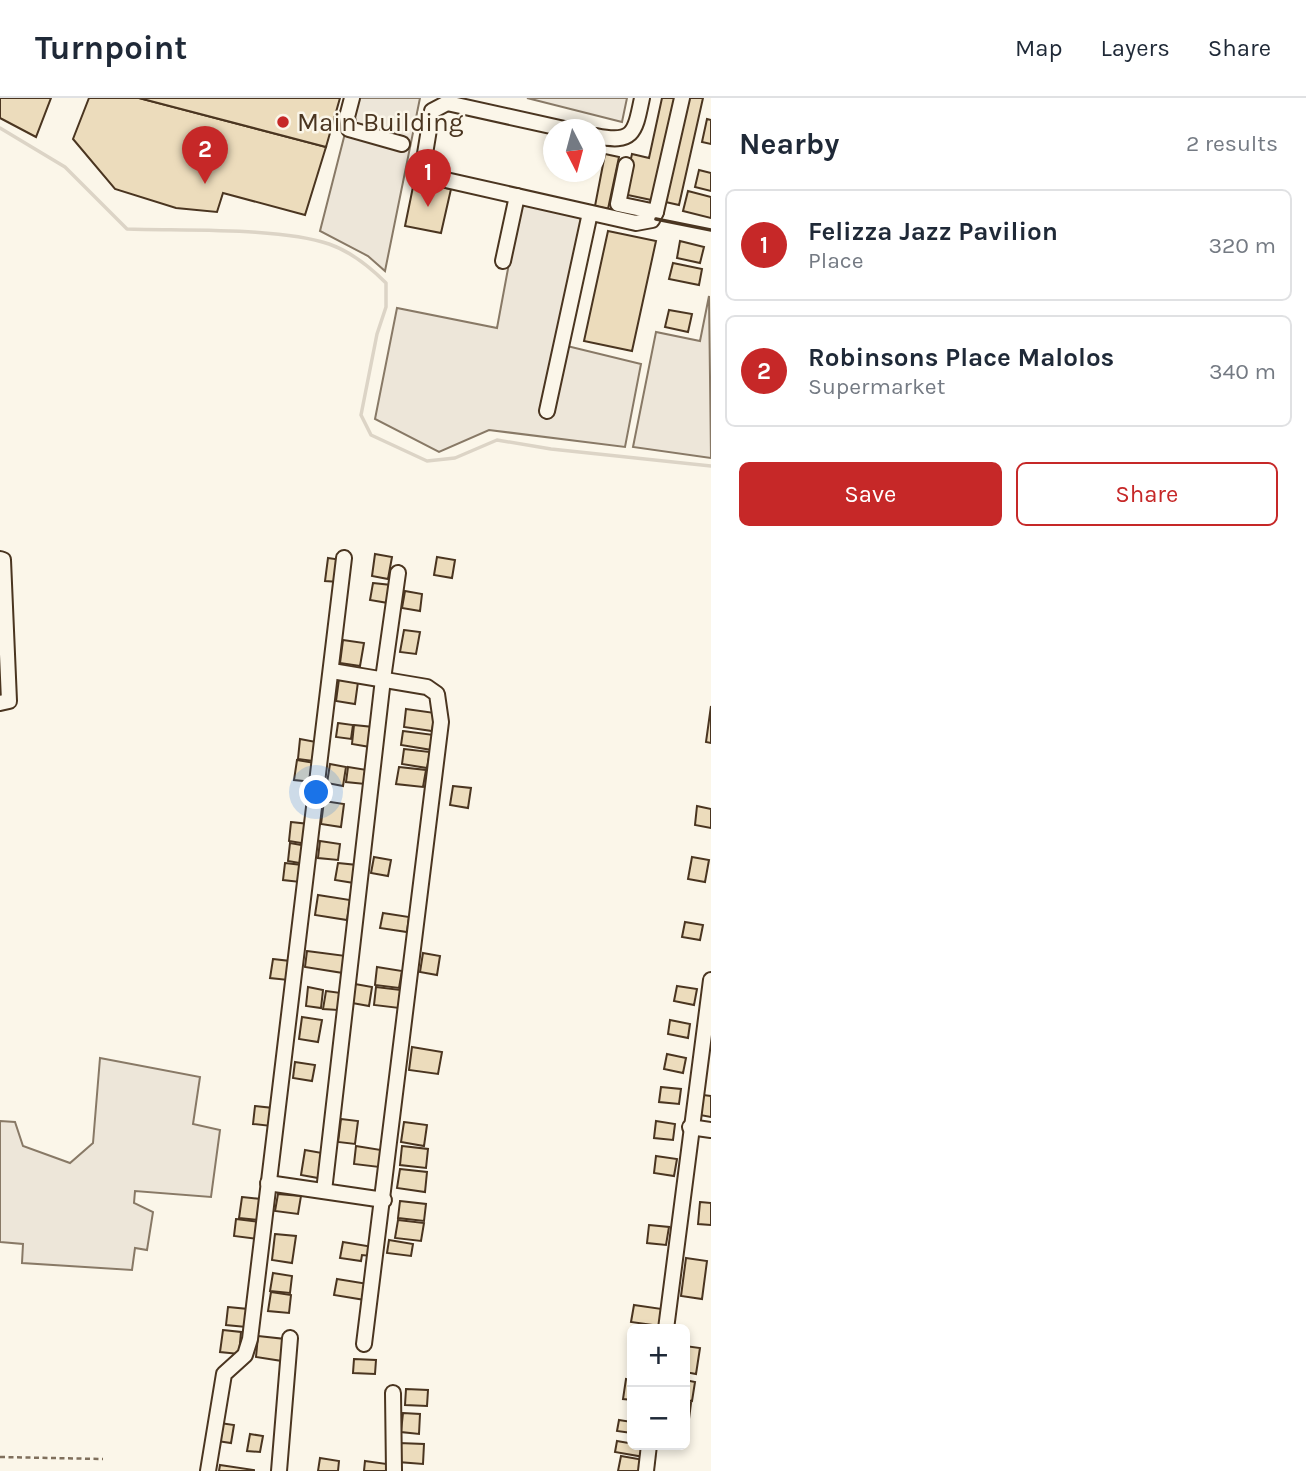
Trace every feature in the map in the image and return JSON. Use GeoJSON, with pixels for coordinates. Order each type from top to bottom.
{"type":"FeatureCollection","features":[{"type":"Feature","properties":{"kind":"street"},"geometry":{"type":"LineString","coordinates":[[352,98],[347,117],[349,129],[402,144]]}},
{"type":"Feature","properties":{"kind":"street"},"geometry":{"type":"LineString","coordinates":[[606,137],[617,140],[628,137],[636,127],[642,98]]}},
{"type":"Feature","properties":{"kind":"street"},"geometry":{"type":"LineString","coordinates":[[543,122],[483,104],[447,103],[432,111],[422,166],[425,172],[517,196],[636,223],[652,220],[681,98]]}},
{"type":"Feature","properties":{"kind":"street"},"geometry":{"type":"LineString","coordinates":[[626,165],[618,204],[656,212]]}},
{"type":"Feature","properties":{"kind":"street"},"geometry":{"type":"LineString","coordinates":[[503,261],[517,196]]}},
{"type":"Feature","properties":{"kind":"street"},"geometry":{"type":"LineString","coordinates":[[547,411],[590,213]]}},
{"type":"Feature","properties":{"kind":"street"},"geometry":{"type":"LineString","coordinates":[[208,1471],[223,1374],[246,1354],[250,1339],[344,558]]}},
{"type":"Feature","properties":{"kind":"street"},"geometry":{"type":"LineString","coordinates":[[0,559],[3,561],[9,701],[0,703]]}},
{"type":"Feature","properties":{"kind":"street"},"geometry":{"type":"LineString","coordinates":[[324,1191],[383,679],[398,573]]}},
{"type":"Feature","properties":{"kind":"street"},"geometry":{"type":"LineString","coordinates":[[332,671],[427,687],[437,694],[441,722],[384,1200],[364,1344]]}},
{"type":"Feature","properties":{"kind":"street"},"geometry":{"type":"LineString","coordinates":[[667,1324],[711,980]]}},
{"type":"Feature","properties":{"kind":"street"},"geometry":{"type":"LineString","coordinates":[[690,1127],[711,1130]]}},
{"type":"Feature","properties":{"kind":"street"},"geometry":{"type":"LineString","coordinates":[[268,1183],[384,1200]]}},
{"type":"Feature","properties":{"kind":"street"},"geometry":{"type":"LineString","coordinates":[[279,1471],[290,1338]]}},
{"type":"Feature","properties":{"kind":"street"},"geometry":{"type":"LineString","coordinates":[[393,1393],[394,1471]]}},
{"type":"Feature","properties":{"kind":"street"},"geometry":{"type":"LineString","coordinates":[[646,1471],[648,1450]]}},
{"type":"Feature","properties":{"kind":"path"},"geometry":{"type":"LineString","coordinates":[[0,1457],[103,1459]]}},
{"type":"Feature","properties":{"kind":"shaded area"},"geometry":{"type":"Polygon","coordinates":[[[354,98],[420,98],[385,271],[368,256],[320,231],[354,98]]]}},
{"type":"Feature","properties":{"kind":"shaded area"},"geometry":{"type":"Polygon","coordinates":[[[527,98],[627,98],[622,122],[527,98]]]}},
{"type":"Feature","properties":{"kind":"shaded area"},"geometry":{"type":"Polygon","coordinates":[[[520,204],[594,221],[567,346],[641,364],[625,447],[489,430],[439,452],[375,419],[397,308],[497,328],[520,204]]]}},
{"type":"Feature","properties":{"kind":"shaded area"},"geometry":{"type":"Polygon","coordinates":[[[709,296],[711,458],[633,447],[656,332],[700,341],[709,296]]]}},
{"type":"Feature","properties":{"kind":"shaded area"},"geometry":{"type":"Polygon","coordinates":[[[100,1058],[200,1077],[193,1124],[220,1130],[211,1197],[135,1191],[134,1203],[153,1212],[147,1250],[135,1248],[132,1270],[22,1263],[23,1244],[0,1242],[0,1121],[15,1122],[23,1146],[70,1163],[93,1143],[100,1058]]]}},
{"type":"Feature","properties":{"kind":"building"},"geometry":{"type":"Polygon","coordinates":[[[0,98],[51,98],[36,137],[0,118],[0,98]]]}},
{"type":"Feature","properties":{"kind":"building"},"geometry":{"type":"Polygon","coordinates":[[[89,98],[139,98],[326,147],[305,215],[223,193],[217,212],[176,208],[115,189],[73,139],[89,98]]]}},
{"type":"Feature","properties":{"kind":"building","name":"Main Building"},"geometry":{"type":"Polygon","coordinates":[[[139,98],[340,98],[326,147],[139,98]]]}},
{"type":"Feature","properties":{"kind":"building"},"geometry":{"type":"Polygon","coordinates":[[[662,98],[679,98],[656,201],[623,194],[632,154],[649,158],[662,98]]]}},
{"type":"Feature","properties":{"kind":"building"},"geometry":{"type":"Polygon","coordinates":[[[684,98],[703,98],[679,205],[661,201],[684,98]]]}},
{"type":"Feature","properties":{"kind":"building"},"geometry":{"type":"Polygon","coordinates":[[[707,119],[711,120],[711,144],[702,142],[707,119]]]}},
{"type":"Feature","properties":{"kind":"building"},"geometry":{"type":"Polygon","coordinates":[[[606,154],[619,157],[608,209],[595,206],[600,182],[606,182],[606,154]]]}},
{"type":"Feature","properties":{"kind":"building"},"geometry":{"type":"Polygon","coordinates":[[[699,170],[711,173],[711,191],[695,187],[699,170]]]}},
{"type":"Feature","properties":{"kind":"building"},"geometry":{"type":"Polygon","coordinates":[[[414,182],[451,189],[441,233],[405,226],[414,182]]]}},
{"type":"Feature","properties":{"kind":"building"},"geometry":{"type":"Polygon","coordinates":[[[688,191],[711,197],[711,218],[683,211],[688,191]]]}},
{"type":"Feature","properties":{"kind":"building"},"geometry":{"type":"Polygon","coordinates":[[[608,231],[656,241],[632,351],[584,341],[608,231]]]}},
{"type":"Feature","properties":{"kind":"building"},"geometry":{"type":"Polygon","coordinates":[[[680,241],[704,247],[700,263],[677,258],[680,241]]]}},
{"type":"Feature","properties":{"kind":"building"},"geometry":{"type":"Polygon","coordinates":[[[673,263],[702,269],[699,285],[669,279],[673,263]]]}},
{"type":"Feature","properties":{"kind":"building"},"geometry":{"type":"Polygon","coordinates":[[[669,310],[692,314],[688,332],[665,327],[669,310]]]}},
{"type":"Feature","properties":{"kind":"building"},"geometry":{"type":"Polygon","coordinates":[[[375,554],[392,557],[388,579],[372,576],[375,554]]]}},
{"type":"Feature","properties":{"kind":"building"},"geometry":{"type":"Polygon","coordinates":[[[437,557],[455,560],[452,578],[434,575],[437,557]]]}},
{"type":"Feature","properties":{"kind":"building"},"geometry":{"type":"Polygon","coordinates":[[[328,558],[342,560],[339,582],[325,581],[328,558]]]}},
{"type":"Feature","properties":{"kind":"building"},"geometry":{"type":"Polygon","coordinates":[[[373,583],[391,585],[388,603],[370,600],[373,583]]]}},
{"type":"Feature","properties":{"kind":"building"},"geometry":{"type":"Polygon","coordinates":[[[405,591],[422,594],[420,611],[402,608],[405,591]]]}},
{"type":"Feature","properties":{"kind":"building"},"geometry":{"type":"Polygon","coordinates":[[[404,630],[420,632],[416,654],[400,652],[404,630]]]}},
{"type":"Feature","properties":{"kind":"building"},"geometry":{"type":"Polygon","coordinates":[[[343,640],[364,643],[360,666],[340,663],[343,640]]]}},
{"type":"Feature","properties":{"kind":"building"},"geometry":{"type":"Polygon","coordinates":[[[339,679],[358,682],[355,704],[336,701],[339,679]]]}},
{"type":"Feature","properties":{"kind":"building"},"geometry":{"type":"Polygon","coordinates":[[[711,706],[711,743],[706,742],[711,706]]]}},
{"type":"Feature","properties":{"kind":"building"},"geometry":{"type":"Polygon","coordinates":[[[406,709],[435,713],[432,731],[404,727],[406,709]]]}},
{"type":"Feature","properties":{"kind":"building"},"geometry":{"type":"Polygon","coordinates":[[[338,723],[353,725],[351,739],[336,737],[338,723]]]}},
{"type":"Feature","properties":{"kind":"building"},"geometry":{"type":"Polygon","coordinates":[[[354,725],[373,727],[370,747],[352,744],[354,725]]]}},
{"type":"Feature","properties":{"kind":"building"},"geometry":{"type":"Polygon","coordinates":[[[403,731],[434,735],[432,750],[401,745],[403,731]]]}},
{"type":"Feature","properties":{"kind":"building"},"geometry":{"type":"Polygon","coordinates":[[[300,739],[316,742],[313,761],[298,759],[300,739]]]}},
{"type":"Feature","properties":{"kind":"building"},"geometry":{"type":"Polygon","coordinates":[[[404,749],[430,752],[427,768],[402,764],[404,749]]]}},
{"type":"Feature","properties":{"kind":"building"},"geometry":{"type":"Polygon","coordinates":[[[297,760],[315,763],[313,782],[294,780],[297,760]]]}},
{"type":"Feature","properties":{"kind":"building"},"geometry":{"type":"Polygon","coordinates":[[[330,764],[346,767],[343,786],[327,783],[330,764]]]}},
{"type":"Feature","properties":{"kind":"building"},"geometry":{"type":"Polygon","coordinates":[[[348,767],[367,770],[365,784],[346,782],[348,767]]]}},
{"type":"Feature","properties":{"kind":"building"},"geometry":{"type":"Polygon","coordinates":[[[399,767],[426,770],[423,787],[396,784],[399,767]]]}},
{"type":"Feature","properties":{"kind":"building"},"geometry":{"type":"Polygon","coordinates":[[[453,786],[471,788],[468,808],[450,805],[453,786]]]}},
{"type":"Feature","properties":{"kind":"building"},"geometry":{"type":"Polygon","coordinates":[[[324,801],[344,804],[341,827],[321,824],[324,801]]]}},
{"type":"Feature","properties":{"kind":"building"},"geometry":{"type":"Polygon","coordinates":[[[697,806],[711,809],[711,828],[695,825],[697,806]]]}},
{"type":"Feature","properties":{"kind":"building"},"geometry":{"type":"Polygon","coordinates":[[[291,822],[309,824],[307,844],[289,841],[291,822]]]}},
{"type":"Feature","properties":{"kind":"building"},"geometry":{"type":"Polygon","coordinates":[[[320,841],[340,844],[338,860],[318,858],[320,841]]]}},
{"type":"Feature","properties":{"kind":"building"},"geometry":{"type":"Polygon","coordinates":[[[290,843],[307,846],[305,864],[288,861],[290,843]]]}},
{"type":"Feature","properties":{"kind":"building"},"geometry":{"type":"Polygon","coordinates":[[[374,857],[391,860],[388,876],[371,873],[374,857]]]}},
{"type":"Feature","properties":{"kind":"building"},"geometry":{"type":"Polygon","coordinates":[[[692,857],[709,860],[705,882],[688,879],[692,857]]]}},
{"type":"Feature","properties":{"kind":"building"},"geometry":{"type":"Polygon","coordinates":[[[285,863],[302,865],[300,882],[283,880],[285,863]]]}},
{"type":"Feature","properties":{"kind":"building"},"geometry":{"type":"Polygon","coordinates":[[[338,863],[357,865],[354,883],[335,880],[338,863]]]}},
{"type":"Feature","properties":{"kind":"building"},"geometry":{"type":"Polygon","coordinates":[[[318,895],[350,900],[347,920],[315,915],[318,895]]]}},
{"type":"Feature","properties":{"kind":"building"},"geometry":{"type":"Polygon","coordinates":[[[383,913],[409,917],[407,932],[380,928],[383,913]]]}},
{"type":"Feature","properties":{"kind":"building"},"geometry":{"type":"Polygon","coordinates":[[[685,922],[703,925],[700,940],[682,937],[685,922]]]}},
{"type":"Feature","properties":{"kind":"building"},"geometry":{"type":"Polygon","coordinates":[[[307,951],[346,956],[343,973],[305,967],[307,951]]]}},
{"type":"Feature","properties":{"kind":"building"},"geometry":{"type":"Polygon","coordinates":[[[423,953],[440,956],[437,975],[420,972],[423,953]]]}},
{"type":"Feature","properties":{"kind":"building"},"geometry":{"type":"Polygon","coordinates":[[[273,959],[290,961],[288,980],[270,978],[273,959]]]}},
{"type":"Feature","properties":{"kind":"building"},"geometry":{"type":"Polygon","coordinates":[[[377,967],[402,971],[399,988],[375,985],[377,967]]]}},
{"type":"Feature","properties":{"kind":"building"},"geometry":{"type":"Polygon","coordinates":[[[355,984],[372,987],[369,1006],[352,1003],[355,984]]]}},
{"type":"Feature","properties":{"kind":"building"},"geometry":{"type":"Polygon","coordinates":[[[677,986],[697,989],[694,1005],[674,1001],[677,986]]]}},
{"type":"Feature","properties":{"kind":"building"},"geometry":{"type":"Polygon","coordinates":[[[308,987],[323,990],[321,1008],[306,1006],[308,987]]]}},
{"type":"Feature","properties":{"kind":"building"},"geometry":{"type":"Polygon","coordinates":[[[376,987],[401,990],[399,1008],[374,1005],[376,987]]]}},
{"type":"Feature","properties":{"kind":"building"},"geometry":{"type":"Polygon","coordinates":[[[326,991],[341,993],[338,1010],[323,1009],[326,991]]]}},
{"type":"Feature","properties":{"kind":"building"},"geometry":{"type":"Polygon","coordinates":[[[302,1017],[322,1020],[318,1042],[299,1039],[302,1017]]]}},
{"type":"Feature","properties":{"kind":"building"},"geometry":{"type":"Polygon","coordinates":[[[670,1020],[690,1024],[688,1038],[668,1034],[670,1020]]]}},
{"type":"Feature","properties":{"kind":"building"},"geometry":{"type":"Polygon","coordinates":[[[412,1047],[442,1052],[438,1074],[409,1070],[412,1047]]]}},
{"type":"Feature","properties":{"kind":"building"},"geometry":{"type":"Polygon","coordinates":[[[667,1054],[686,1058],[683,1073],[664,1069],[667,1054]]]}},
{"type":"Feature","properties":{"kind":"building"},"geometry":{"type":"Polygon","coordinates":[[[295,1062],[315,1065],[312,1081],[293,1078],[295,1062]]]}},
{"type":"Feature","properties":{"kind":"building"},"geometry":{"type":"Polygon","coordinates":[[[661,1087],[681,1089],[679,1104],[659,1102],[661,1087]]]}},
{"type":"Feature","properties":{"kind":"building"},"geometry":{"type":"Polygon","coordinates":[[[703,1095],[711,1096],[711,1117],[700,1115],[703,1095]]]}},
{"type":"Feature","properties":{"kind":"building"},"geometry":{"type":"Polygon","coordinates":[[[255,1106],[273,1108],[271,1126],[253,1124],[255,1106]]]}},
{"type":"Feature","properties":{"kind":"building"},"geometry":{"type":"Polygon","coordinates":[[[341,1119],[358,1121],[355,1144],[338,1142],[341,1119]]]}},
{"type":"Feature","properties":{"kind":"building"},"geometry":{"type":"Polygon","coordinates":[[[656,1121],[675,1124],[673,1140],[654,1138],[656,1121]]]}},
{"type":"Feature","properties":{"kind":"building"},"geometry":{"type":"Polygon","coordinates":[[[404,1122],[427,1125],[424,1146],[401,1142],[404,1122]]]}},
{"type":"Feature","properties":{"kind":"building"},"geometry":{"type":"Polygon","coordinates":[[[356,1146],[381,1150],[379,1167],[354,1164],[356,1146]]]}},
{"type":"Feature","properties":{"kind":"building"},"geometry":{"type":"Polygon","coordinates":[[[402,1146],[428,1149],[426,1168],[400,1165],[402,1146]]]}},
{"type":"Feature","properties":{"kind":"building"},"geometry":{"type":"Polygon","coordinates":[[[305,1150],[322,1153],[318,1178],[301,1175],[305,1150]]]}},
{"type":"Feature","properties":{"kind":"building"},"geometry":{"type":"Polygon","coordinates":[[[656,1156],[677,1159],[674,1176],[654,1173],[656,1156]]]}},
{"type":"Feature","properties":{"kind":"building"},"geometry":{"type":"Polygon","coordinates":[[[400,1169],[427,1172],[425,1192],[397,1188],[400,1169]]]}},
{"type":"Feature","properties":{"kind":"building"},"geometry":{"type":"Polygon","coordinates":[[[278,1194],[301,1196],[298,1214],[275,1211],[278,1194]]]}},
{"type":"Feature","properties":{"kind":"building"},"geometry":{"type":"Polygon","coordinates":[[[242,1197],[261,1199],[259,1220],[239,1218],[242,1197]]]}},
{"type":"Feature","properties":{"kind":"building"},"geometry":{"type":"Polygon","coordinates":[[[400,1201],[426,1204],[424,1221],[398,1218],[400,1201]]]}},
{"type":"Feature","properties":{"kind":"building"},"geometry":{"type":"Polygon","coordinates":[[[700,1202],[711,1203],[711,1225],[698,1224],[700,1202]]]}},
{"type":"Feature","properties":{"kind":"building"},"geometry":{"type":"Polygon","coordinates":[[[236,1219],[260,1222],[258,1239],[234,1236],[236,1219]]]}},
{"type":"Feature","properties":{"kind":"building"},"geometry":{"type":"Polygon","coordinates":[[[398,1220],[424,1223],[421,1241],[395,1238],[398,1220]]]}},
{"type":"Feature","properties":{"kind":"building"},"geometry":{"type":"Polygon","coordinates":[[[649,1225],[669,1227],[666,1245],[647,1243],[649,1225]]]}},
{"type":"Feature","properties":{"kind":"building"},"geometry":{"type":"Polygon","coordinates":[[[275,1234],[296,1236],[292,1263],[272,1260],[275,1234]]]}},
{"type":"Feature","properties":{"kind":"building"},"geometry":{"type":"Polygon","coordinates":[[[389,1240],[413,1244],[411,1256],[387,1253],[389,1240]]]}},
{"type":"Feature","properties":{"kind":"building"},"geometry":{"type":"Polygon","coordinates":[[[343,1242],[373,1247],[371,1256],[362,1255],[361,1261],[340,1258],[343,1242]]]}},
{"type":"Feature","properties":{"kind":"building"},"geometry":{"type":"Polygon","coordinates":[[[686,1258],[707,1261],[702,1299],[681,1296],[686,1258]]]}},
{"type":"Feature","properties":{"kind":"building"},"geometry":{"type":"Polygon","coordinates":[[[273,1273],[292,1276],[290,1293],[270,1291],[273,1273]]]}},
{"type":"Feature","properties":{"kind":"building"},"geometry":{"type":"Polygon","coordinates":[[[337,1279],[368,1284],[365,1300],[334,1295],[337,1279]]]}},
{"type":"Feature","properties":{"kind":"building"},"geometry":{"type":"Polygon","coordinates":[[[271,1292],[291,1295],[289,1313],[268,1311],[271,1292]]]}},
{"type":"Feature","properties":{"kind":"building"},"geometry":{"type":"Polygon","coordinates":[[[634,1305],[662,1309],[660,1324],[631,1322],[634,1305]]]}},
{"type":"Feature","properties":{"kind":"building"},"geometry":{"type":"Polygon","coordinates":[[[228,1307],[248,1309],[246,1327],[226,1325],[228,1307]]]}},
{"type":"Feature","properties":{"kind":"building"},"geometry":{"type":"Polygon","coordinates":[[[223,1330],[241,1332],[239,1354],[220,1352],[223,1330]]]}},
{"type":"Feature","properties":{"kind":"building"},"geometry":{"type":"Polygon","coordinates":[[[258,1336],[285,1339],[282,1361],[256,1357],[258,1336]]]}},
{"type":"Feature","properties":{"kind":"building"},"geometry":{"type":"Polygon","coordinates":[[[690,1347],[700,1348],[696,1374],[690,1373],[690,1347]]]}},
{"type":"Feature","properties":{"kind":"building"},"geometry":{"type":"Polygon","coordinates":[[[354,1359],[376,1360],[375,1374],[353,1373],[354,1359]]]}},
{"type":"Feature","properties":{"kind":"building"},"geometry":{"type":"Polygon","coordinates":[[[626,1379],[627,1379],[627,1399],[623,1399],[626,1379]]]}},
{"type":"Feature","properties":{"kind":"building"},"geometry":{"type":"Polygon","coordinates":[[[690,1381],[695,1382],[690,1401],[690,1381]]]}},
{"type":"Feature","properties":{"kind":"building"},"geometry":{"type":"Polygon","coordinates":[[[406,1389],[428,1390],[427,1406],[405,1405],[406,1389]]]}},
{"type":"Feature","properties":{"kind":"building"},"geometry":{"type":"Polygon","coordinates":[[[403,1413],[420,1414],[419,1434],[401,1432],[403,1413]]]}},
{"type":"Feature","properties":{"kind":"building"},"geometry":{"type":"Polygon","coordinates":[[[619,1420],[627,1421],[627,1432],[617,1431],[619,1420]]]}},
{"type":"Feature","properties":{"kind":"building"},"geometry":{"type":"Polygon","coordinates":[[[220,1423],[234,1425],[231,1443],[217,1441],[220,1423]]]}},
{"type":"Feature","properties":{"kind":"building"},"geometry":{"type":"Polygon","coordinates":[[[250,1434],[263,1436],[260,1452],[247,1451],[250,1434]]]}},
{"type":"Feature","properties":{"kind":"building"},"geometry":{"type":"Polygon","coordinates":[[[617,1441],[627,1443],[627,1450],[645,1450],[644,1457],[615,1452],[617,1441]]]}},
{"type":"Feature","properties":{"kind":"building"},"geometry":{"type":"Polygon","coordinates":[[[399,1443],[424,1444],[423,1464],[398,1462],[399,1443]]]}},
{"type":"Feature","properties":{"kind":"building"},"geometry":{"type":"Polygon","coordinates":[[[621,1456],[644,1460],[642,1471],[618,1471],[621,1456]]]}},
{"type":"Feature","properties":{"kind":"building"},"geometry":{"type":"Polygon","coordinates":[[[320,1458],[339,1461],[338,1471],[318,1471],[320,1458]]]}},
{"type":"Feature","properties":{"kind":"building"},"geometry":{"type":"Polygon","coordinates":[[[365,1461],[387,1464],[386,1471],[364,1471],[365,1461]]]}},
{"type":"Feature","properties":{"kind":"building"},"geometry":{"type":"Polygon","coordinates":[[[220,1465],[254,1470],[254,1471],[219,1471],[220,1465]]]}},
{"type":"Feature","properties":{"kind":"waterway"},"geometry":{"type":"LineString","coordinates":[[0,128],[65,167],[127,229],[284,235],[329,244],[367,266],[386,283],[386,307],[377,334],[361,415],[371,435],[427,461],[455,458],[497,440],[551,449],[711,466]]}},
{"type":"Feature","properties":{"kind":"wall"},"geometry":{"type":"LineString","coordinates":[[656,219],[711,230]]}},
{"type":"Feature","properties":{"kind":"place","name":"Main Building"},"geometry":{"type":"Point","coordinates":[283,122]}},
{"type":"Feature","properties":{"kind":"place","name":"Robinsons Place Malolos"},"geometry":{"type":"Point","coordinates":[205,184]}},
{"type":"Feature","properties":{"kind":"place","name":"Felizza Jazz Pavilion"},"geometry":{"type":"Point","coordinates":[428,207]}}]}
